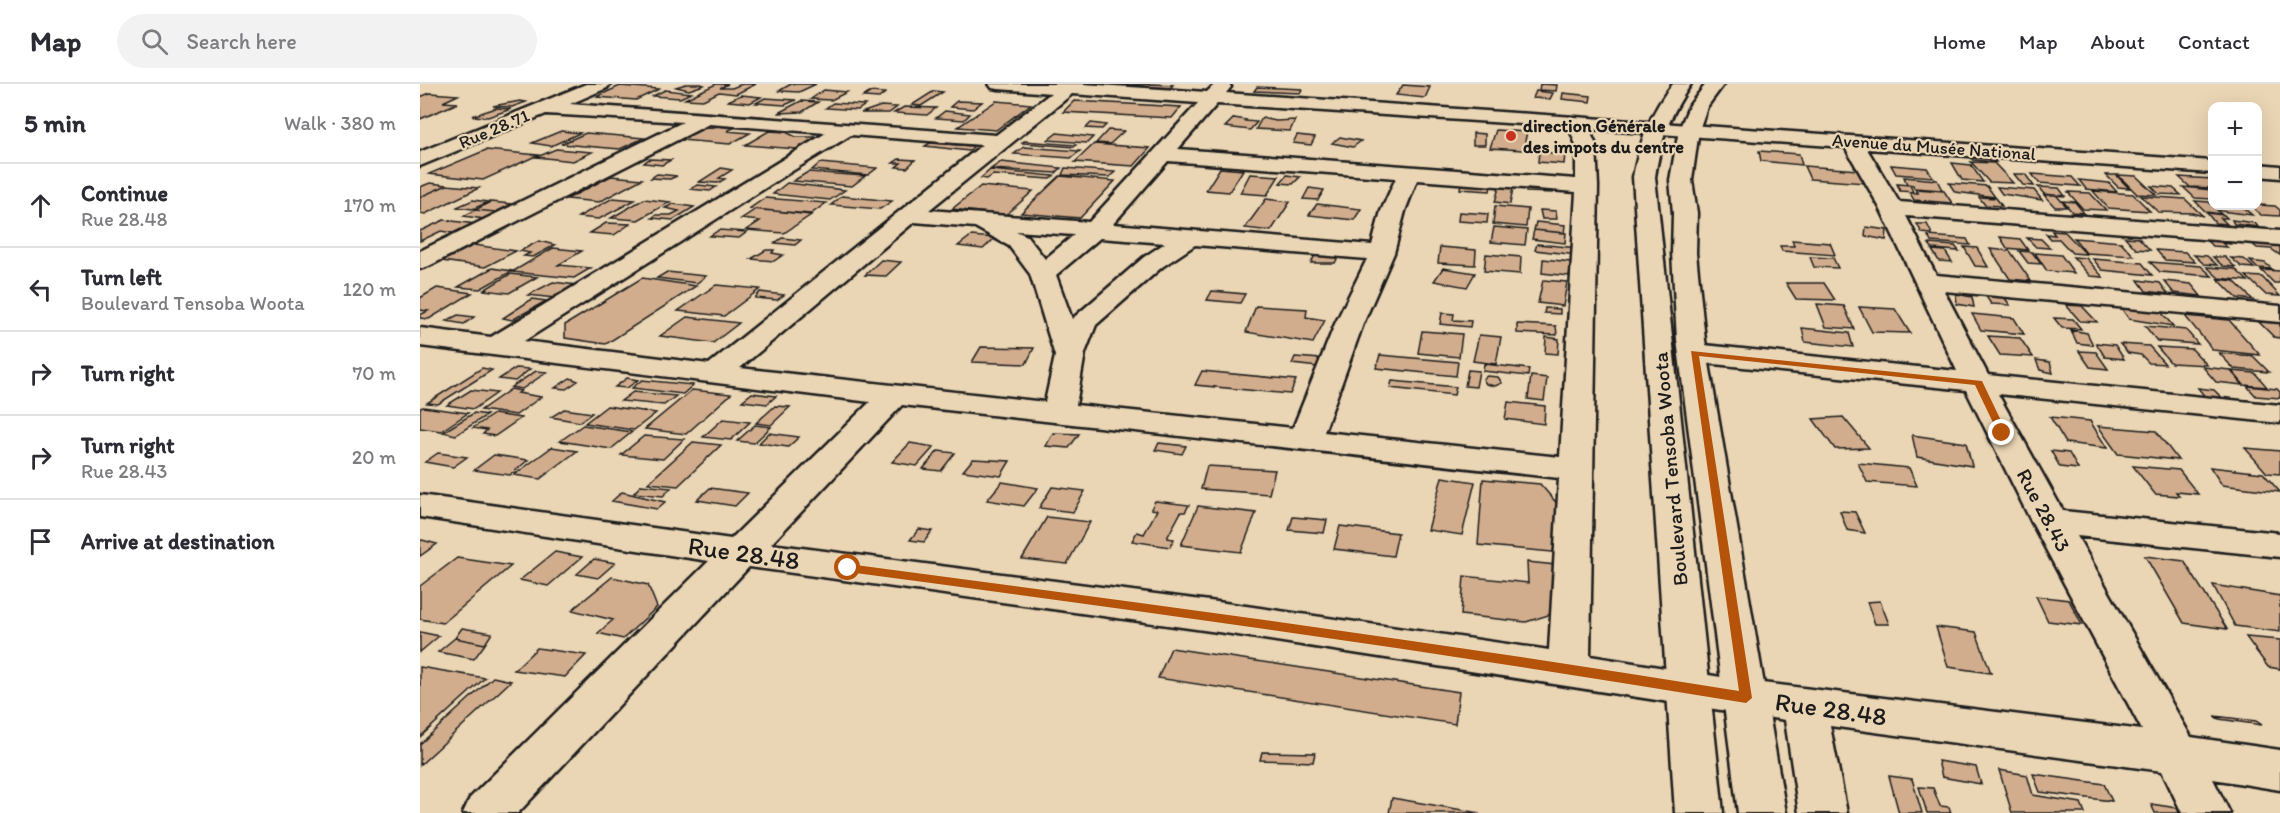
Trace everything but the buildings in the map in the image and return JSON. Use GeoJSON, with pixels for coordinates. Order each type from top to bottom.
{"type":"FeatureCollection","features":[{"type":"Feature","properties":{"kind":"street","name":"Rue 28.71"},"geometry":{"type":"LineString","coordinates":[[420,160],[601,84]]}},
{"type":"Feature","properties":{"kind":"street","name":"Avenue du Musée National"},"geometry":{"type":"LineString","coordinates":[[998,84],[1219,91],[1577,122],[2208,167]]}},
{"type":"Feature","properties":{"kind":"street","name":"Boulevard Tensoba Woota"},"geometry":{"type":"LineString","coordinates":[[1682,84],[1667,102],[1650,141],[1644,177],[1699,813]]}},
{"type":"Feature","properties":{"kind":"street","name":"Boulevard Tensoba Woota"},"geometry":{"type":"LineString","coordinates":[[1715,84],[1698,106],[1689,130],[1681,180],[1685,213],[1684,253],[1691,340],[1762,813]]}},
{"type":"Feature","properties":{"kind":"street"},"geometry":{"type":"LineString","coordinates":[[715,374],[908,215],[1071,86]]}},
{"type":"Feature","properties":{"kind":"street"},"geometry":{"type":"LineString","coordinates":[[1043,273],[1095,230],[1219,91]]}},
{"type":"Feature","properties":{"kind":"street"},"geometry":{"type":"LineString","coordinates":[[543,108],[1002,141]]}},
{"type":"Feature","properties":{"kind":"street"},"geometry":{"type":"LineString","coordinates":[[420,261],[705,118]]}},
{"type":"Feature","properties":{"kind":"street"},"geometry":{"type":"LineString","coordinates":[[1569,669],[1587,186],[1586,145],[1577,122]]}},
{"type":"Feature","properties":{"kind":"street"},"geometry":{"type":"LineString","coordinates":[[497,346],[781,168],[848,129]]}},
{"type":"Feature","properties":{"kind":"street","name":"Rue 28.43"},"geometry":{"type":"LineString","coordinates":[[1852,141],[1891,208],[1926,282],[2049,521],[2177,754],[2206,813]]}},
{"type":"Feature","properties":{"kind":"street"},"geometry":{"type":"LineString","coordinates":[[1164,154],[1587,186]]}},
{"type":"Feature","properties":{"kind":"street"},"geometry":{"type":"LineString","coordinates":[[2262,170],[2280,172]]}},
{"type":"Feature","properties":{"kind":"street"},"geometry":{"type":"LineString","coordinates":[[1305,439],[1349,324],[1382,253],[1394,211],[1409,172]]}},
{"type":"Feature","properties":{"kind":"street"},"geometry":{"type":"LineString","coordinates":[[1891,208],[2280,238]]}},
{"type":"Feature","properties":{"kind":"street"},"geometry":{"type":"LineString","coordinates":[[908,215],[1382,253]]}},
{"type":"Feature","properties":{"kind":"street"},"geometry":{"type":"LineString","coordinates":[[975,221],[1018,241],[1043,273],[1070,357]]}},
{"type":"Feature","properties":{"kind":"street"},"geometry":{"type":"LineString","coordinates":[[1059,412],[1070,357],[1078,331],[1084,321],[1153,262],[1191,237]]}},
{"type":"Feature","properties":{"kind":"street"},"geometry":{"type":"LineString","coordinates":[[1926,282],[2280,314]]}},
{"type":"Feature","properties":{"kind":"street"},"geometry":{"type":"LineString","coordinates":[[420,338],[894,395],[1576,469]]}},
{"type":"Feature","properties":{"kind":"street"},"geometry":{"type":"LineString","coordinates":[[1694,353],[2280,414]]}},
{"type":"Feature","properties":{"kind":"street"},"geometry":{"type":"LineString","coordinates":[[487,813],[894,395]]}},
{"type":"Feature","properties":{"kind":"street","name":"Rue 28.48"},"geometry":{"type":"LineString","coordinates":[[420,506],[741,553],[1084,598],[1569,669],[1746,698],[2177,754],[2280,770]]}},
{"type":"Feature","properties":{"kind":"street"},"geometry":{"type":"LineString","coordinates":[[2049,521],[2280,545]]}},
{"type":"Feature","properties":{"kind":"street"},"geometry":{"type":"LineString","coordinates":[[1804,705],[1823,813]]}},
{"type":"Feature","properties":{"kind":"place","name":"direction Générale des impots du centre"},"geometry":{"type":"Point","coordinates":[1511,136]}},
{"type":"Feature","properties":{"kind":"route"},"geometry":{"type":"LineString","coordinates":[[848,568],[1225,618],[1569,669],[1746,698],[1694,353],[1979,382],[2002,433]]}}]}
